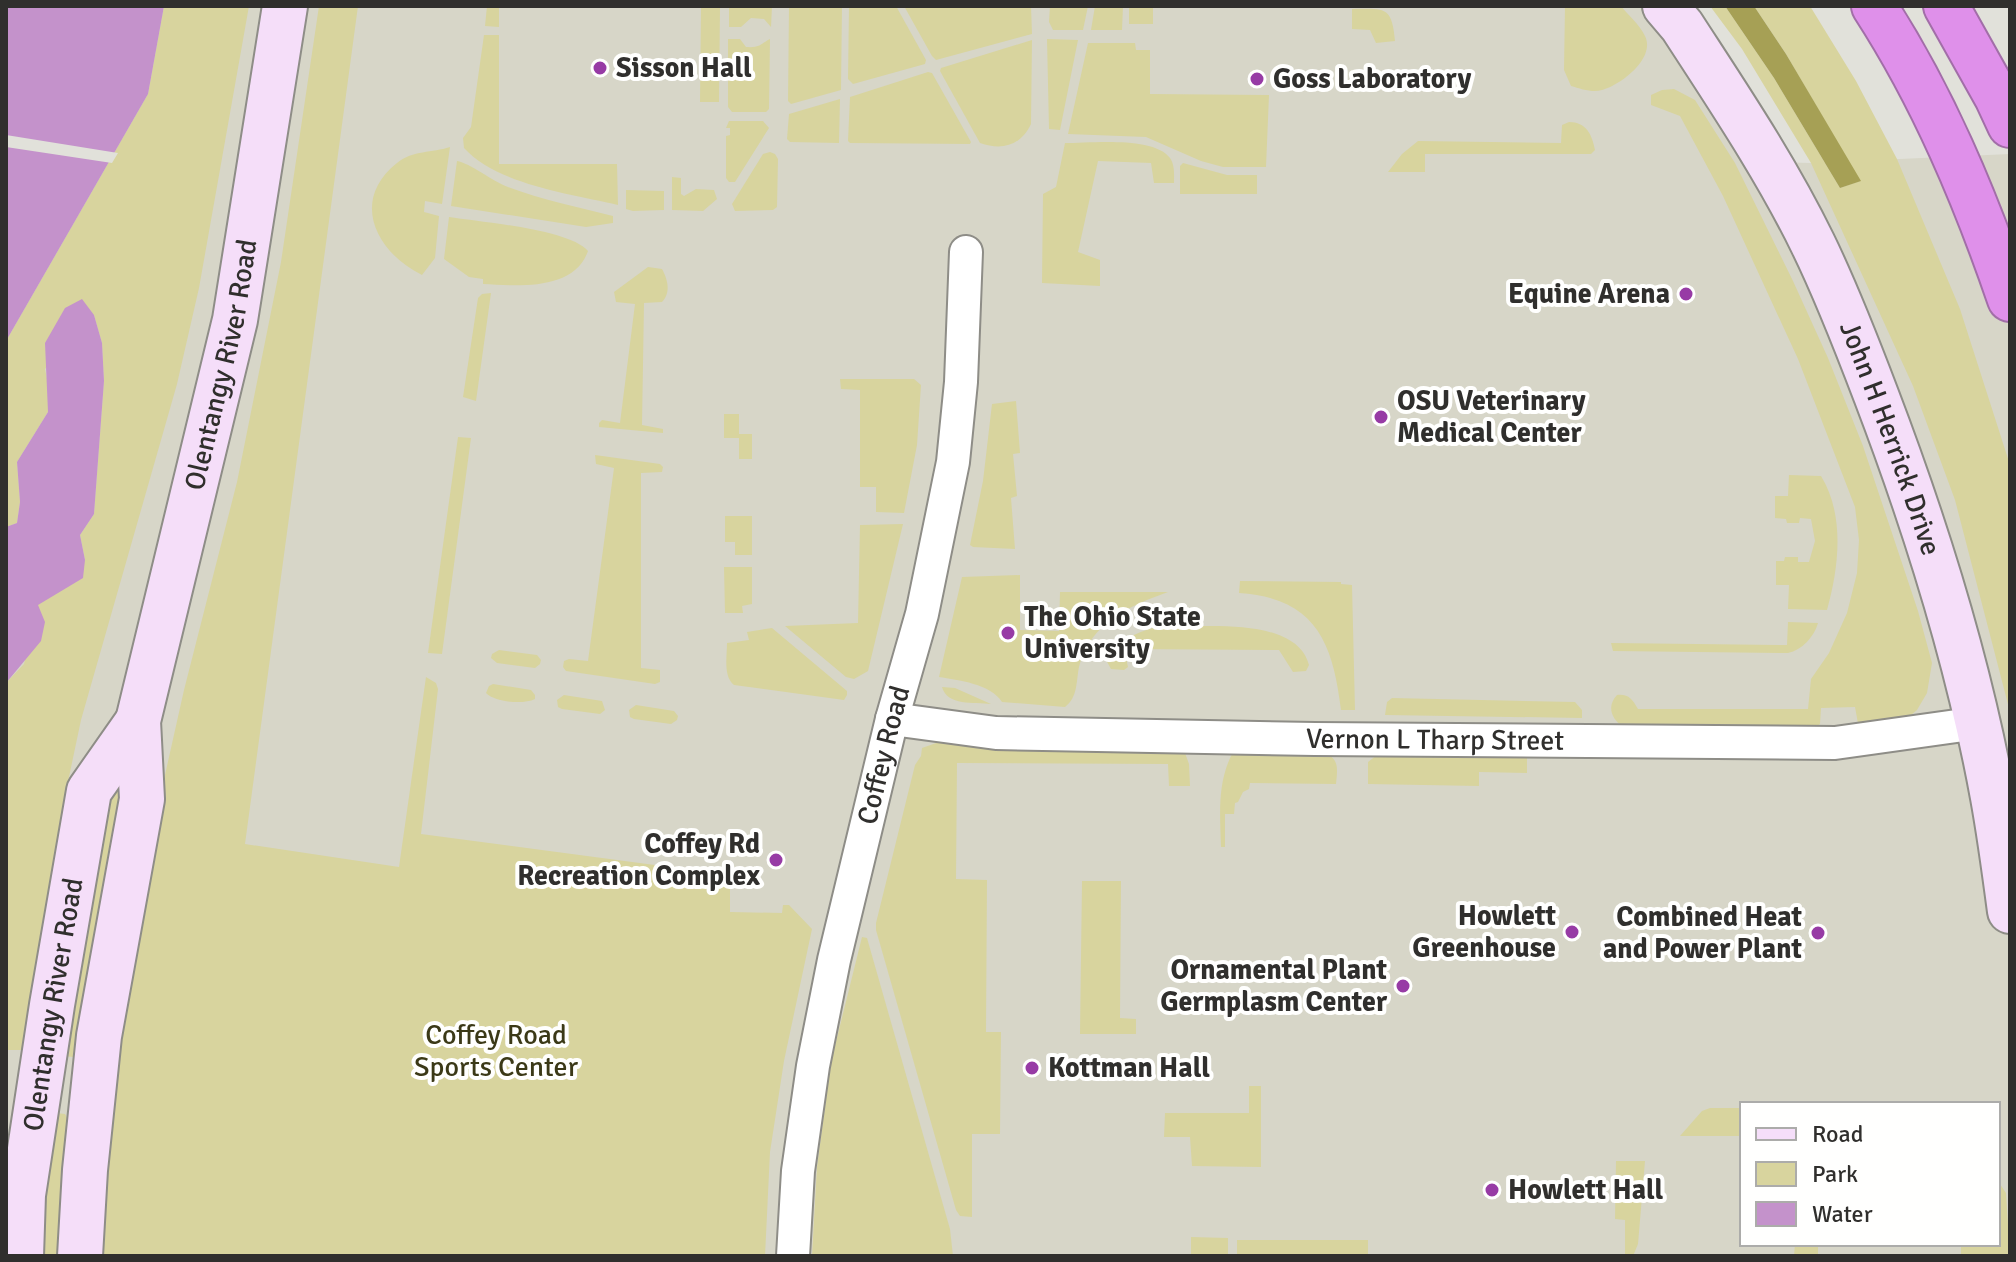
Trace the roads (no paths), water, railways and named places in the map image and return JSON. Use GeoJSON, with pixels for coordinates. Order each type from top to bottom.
{"type":"FeatureCollection","features":[{"type":"Feature","properties":{"kind":"highway"},"geometry":{"type":"LineString","coordinates":[[1874,6],[1936,115],[1983,221],[2010,299]]}},
{"type":"Feature","properties":{"kind":"highway"},"geometry":{"type":"LineString","coordinates":[[1946,6],[2010,125]]}},
{"type":"Feature","properties":{"kind":"main road","name":"Olentangy River Road"},"geometry":{"type":"LineString","coordinates":[[80,1256],[99,1036],[142,799],[138,721],[235,320],[285,6]]}},
{"type":"Feature","properties":{"kind":"main road","name":"John H Herrick Drive"},"geometry":{"type":"LineString","coordinates":[[1665,6],[1682,26],[1768,162],[1813,244],[1908,479],[1947,601],[1978,723],[1994,798],[2010,911]]}},
{"type":"Feature","properties":{"kind":"main road","name":"Olentangy River Road"},"geometry":{"type":"LineString","coordinates":[[21,1256],[23,1195],[89,791],[138,721]]}},
{"type":"Feature","properties":{"kind":"street","name":"Coffey Road"},"geometry":{"type":"LineString","coordinates":[[793,1256],[798,1171],[813,1066],[834,960],[892,719],[922,614],[953,462],[961,382],[966,252]]}},
{"type":"Feature","properties":{"kind":"street","name":"Vernon L Tharp Street"},"geometry":{"type":"LineString","coordinates":[[892,719],[1011,734],[1835,743],[1978,723]]}},
{"type":"Feature","properties":{"kind":"water"},"geometry":{"type":"Polygon","coordinates":[[[6,6],[164,6],[148,94],[6,341],[6,6]]]}},
{"type":"Feature","properties":{"kind":"water"},"geometry":{"type":"Polygon","coordinates":[[[82,299],[94,315],[102,343],[104,381],[94,514],[80,535],[85,560],[83,578],[38,605],[45,622],[41,641],[6,683],[6,527],[17,523],[20,502],[17,462],[48,412],[45,343],[65,308],[82,299]]]}},
{"type":"Feature","properties":{"kind":"place","name":"Sisson Hall"},"geometry":{"type":"Point","coordinates":[600,68]}},
{"type":"Feature","properties":{"kind":"place","name":"Goss Laboratory"},"geometry":{"type":"Point","coordinates":[1257,79]}},
{"type":"Feature","properties":{"kind":"place","name":"Equine Arena"},"geometry":{"type":"Point","coordinates":[1686,294]}},
{"type":"Feature","properties":{"kind":"place","name":"OSU Veterinary Medical Center"},"geometry":{"type":"Point","coordinates":[1381,417]}},
{"type":"Feature","properties":{"kind":"place","name":"The Ohio State University"},"geometry":{"type":"Point","coordinates":[1008,633]}},
{"type":"Feature","properties":{"kind":"place","name":"Coffey Rd Recreation Complex"},"geometry":{"type":"Point","coordinates":[776,860]}},
{"type":"Feature","properties":{"kind":"place","name":"Howlett Greenhouse"},"geometry":{"type":"Point","coordinates":[1572,932]}},
{"type":"Feature","properties":{"kind":"place","name":"Combined Heat and Power Plant"},"geometry":{"type":"Point","coordinates":[1818,933]}},
{"type":"Feature","properties":{"kind":"place","name":"Ornamental Plant Germplasm Center"},"geometry":{"type":"Point","coordinates":[1403,986]}},
{"type":"Feature","properties":{"kind":"place","name":"Kottman Hall"},"geometry":{"type":"Point","coordinates":[1032,1068]}},
{"type":"Feature","properties":{"kind":"place","name":"Howlett Hall"},"geometry":{"type":"Point","coordinates":[1492,1190]}},
{"type":"Feature","properties":{"kind":"park label","name":"Coffey Road Sports Center"},"geometry":{"type":"Point","coordinates":[496,1051]}}]}
